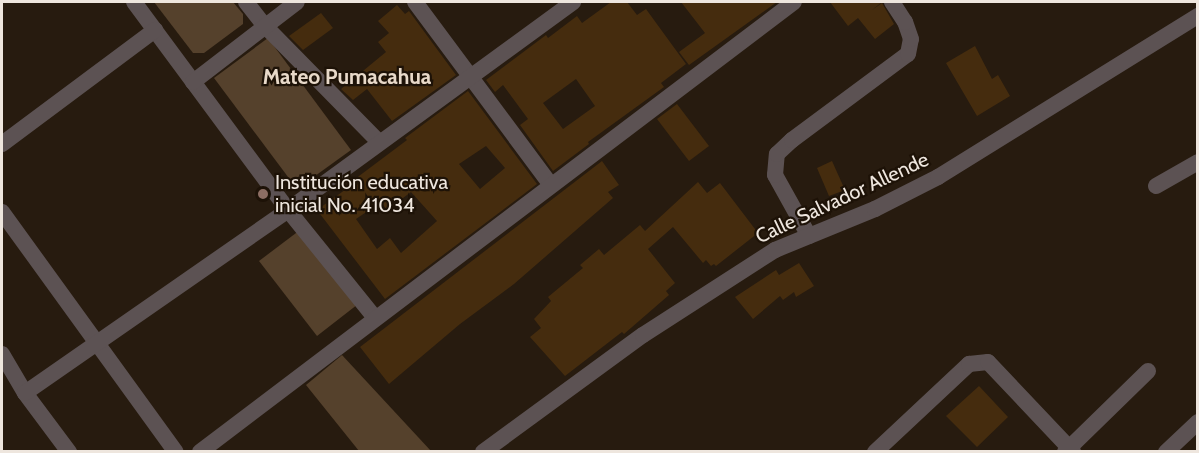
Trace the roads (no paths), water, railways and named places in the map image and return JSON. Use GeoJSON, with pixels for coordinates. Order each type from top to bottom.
{"type":"FeatureCollection","features":[{"type":"Feature","properties":{"kind":"street"},"geometry":{"type":"LineString","coordinates":[[134,2],[288,210],[375,318]]}},
{"type":"Feature","properties":{"kind":"street"},"geometry":{"type":"LineString","coordinates":[[246,2],[265,27],[379,142]]}},
{"type":"Feature","properties":{"kind":"street"},"geometry":{"type":"LineString","coordinates":[[193,82],[297,2]]}},
{"type":"Feature","properties":{"kind":"street"},"geometry":{"type":"LineString","coordinates":[[416,2],[550,184]]}},
{"type":"Feature","properties":{"kind":"street"},"geometry":{"type":"LineString","coordinates":[[25,393],[288,210],[573,2]]}},
{"type":"Feature","properties":{"kind":"street"},"geometry":{"type":"LineString","coordinates":[[201,452],[550,184],[794,2]]}},
{"type":"Feature","properties":{"kind":"street"},"geometry":{"type":"LineString","coordinates":[[809,236],[775,175],[777,154],[792,140],[908,54],[911,39],[905,22],[892,2]]}},
{"type":"Feature","properties":{"kind":"street","name":"Calle Salvador Allende"},"geometry":{"type":"LineString","coordinates":[[483,452],[643,335],[775,250],[875,209],[938,177],[1197,16]]}},
{"type":"Feature","properties":{"kind":"street"},"geometry":{"type":"LineString","coordinates":[[2,144],[155,30]]}},
{"type":"Feature","properties":{"kind":"street"},"geometry":{"type":"LineString","coordinates":[[1156,186],[1197,162]]}},
{"type":"Feature","properties":{"kind":"street"},"geometry":{"type":"LineString","coordinates":[[2,212],[176,452]]}},
{"type":"Feature","properties":{"kind":"street"},"geometry":{"type":"LineString","coordinates":[[2,354],[25,393],[69,452]]}},
{"type":"Feature","properties":{"kind":"street"},"geometry":{"type":"LineString","coordinates":[[875,452],[969,364],[988,362],[1069,450],[1148,371]]}},
{"type":"Feature","properties":{"kind":"street"},"geometry":{"type":"LineString","coordinates":[[1166,452],[1197,422]]}},
{"type":"Feature","properties":{"kind":"place","name":"Institución educativa inicial No. 41034"},"geometry":{"type":"Point","coordinates":[263,194]}},
{"type":"Feature","properties":{"kind":"district","name":"Mateo Pumacahua"},"geometry":{"type":"Point","coordinates":[347,77]}}]}
